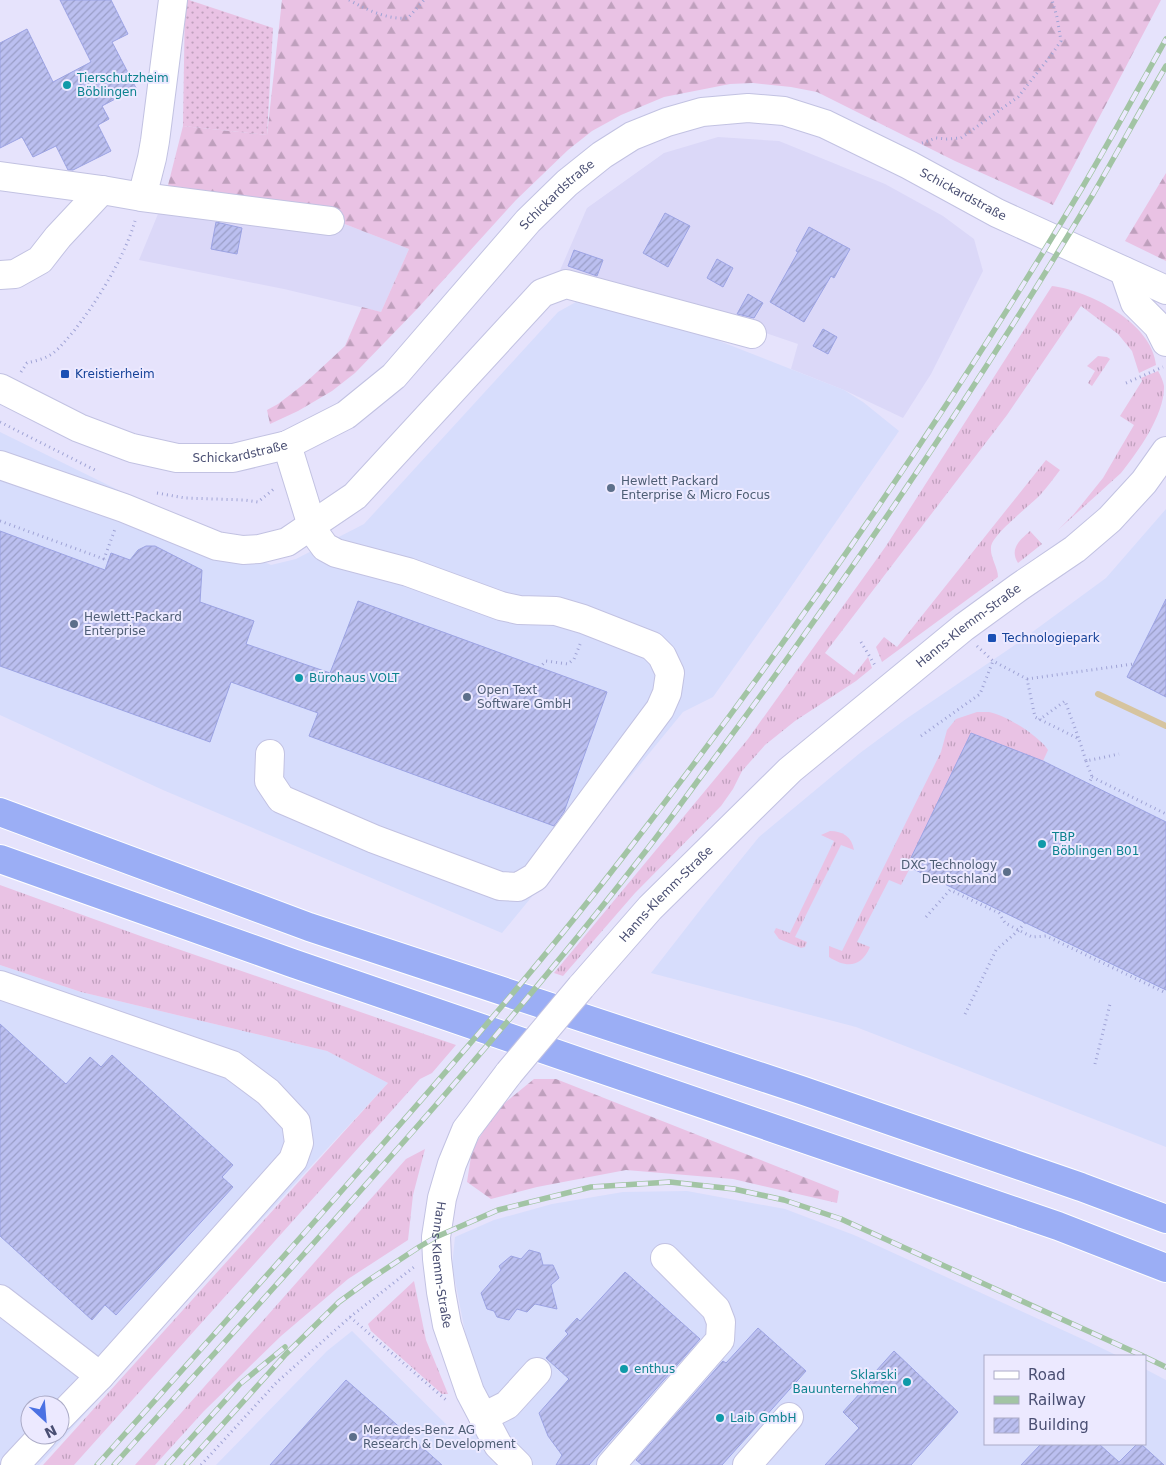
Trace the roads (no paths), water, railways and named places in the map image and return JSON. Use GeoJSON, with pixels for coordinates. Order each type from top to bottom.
{"type":"FeatureCollection","features":[{"type":"Feature","properties":{"kind":"highway"},"geometry":{"type":"LineString","coordinates":[[0,812],[308,927],[801,1090],[1081,1187],[1166,1219]]}},
{"type":"Feature","properties":{"kind":"highway"},"geometry":{"type":"LineString","coordinates":[[0,859],[292,963],[1058,1226],[1166,1268]]}},
{"type":"Feature","properties":{"kind":"street"},"geometry":{"type":"LineString","coordinates":[[142,197],[155,141],[173,0]]}},
{"type":"Feature","properties":{"kind":"street","name":"Schickardstraße"},"geometry":{"type":"LineString","coordinates":[[4,390],[88,431],[132,448],[177,458],[233,458],[287,445],[346,415],[394,376],[528,221],[567,183],[602,155],[632,136],[667,122],[702,112],[748,108],[784,111],[825,124],[903,162],[997,213],[1166,290]]}},
{"type":"Feature","properties":{"kind":"street"},"geometry":{"type":"LineString","coordinates":[[0,176],[142,197],[330,221]]}},
{"type":"Feature","properties":{"kind":"street"},"geometry":{"type":"LineString","coordinates":[[0,275],[15,274],[40,260],[58,237],[102,190]]}},
{"type":"Feature","properties":{"kind":"street"},"geometry":{"type":"LineString","coordinates":[[1124,271],[1134,304],[1158,326],[1166,342]]}},
{"type":"Feature","properties":{"kind":"street"},"geometry":{"type":"LineString","coordinates":[[0,465],[124,508],[217,546],[243,550],[260,549],[287,542],[355,496],[542,293],[566,284],[752,334]]}},
{"type":"Feature","properties":{"kind":"street"},"geometry":{"type":"LineString","coordinates":[[270,754],[269,781],[281,799],[374,840],[500,886],[518,887],[535,877],[660,709],[667,693],[670,673],[662,656],[652,646],[583,619],[556,611],[519,610],[501,606],[408,572],[336,553],[325,546],[312,526],[287,445]]}},
{"type":"Feature","properties":{"kind":"street","name":"Hanns-Klemm-Straße"},"geometry":{"type":"LineString","coordinates":[[518,1465],[498,1445],[470,1392],[447,1326],[441,1292],[436,1237],[442,1198],[452,1164],[466,1130],[509,1073],[650,908],[790,770],[964,627],[1019,586],[1075,549],[1110,519],[1144,482],[1166,451]]}},
{"type":"Feature","properties":{"kind":"street"},"geometry":{"type":"LineString","coordinates":[[0,985],[232,1065],[268,1092],[296,1122],[298,1143],[293,1160],[70,1408]]}},
{"type":"Feature","properties":{"kind":"street"},"geometry":{"type":"LineString","coordinates":[[611,1465],[720,1340],[721,1322],[716,1309],[665,1258]]}},
{"type":"Feature","properties":{"kind":"street"},"geometry":{"type":"LineString","coordinates":[[0,1299],[100,1376]]}},
{"type":"Feature","properties":{"kind":"street"},"geometry":{"type":"LineString","coordinates":[[482,1417],[508,1405],[537,1372]]}},
{"type":"Feature","properties":{"kind":"street"},"geometry":{"type":"LineString","coordinates":[[747,1465],[789,1417]]}},
{"type":"Feature","properties":{"kind":"street"},"geometry":{"type":"LineString","coordinates":[[15,1465],[34,1445]]}},
{"type":"Feature","properties":{"kind":"waterway"},"geometry":{"type":"LineString","coordinates":[[1098,694],[1166,726]]}},
{"type":"Feature","properties":{"kind":"railway"},"geometry":{"type":"LineString","coordinates":[[97,1465],[327,1207],[501,1007],[570,924],[696,761],[755,682],[924,439],[1031,272],[1082,188],[1166,39]]}},
{"type":"Feature","properties":{"kind":"railway"},"geometry":{"type":"LineString","coordinates":[[114,1465],[452,1087],[582,932],[661,831],[809,628],[955,415],[1092,196],[1166,66]]}},
{"type":"Feature","properties":{"kind":"railway"},"geometry":{"type":"LineString","coordinates":[[186,1465],[286,1354],[339,1302],[369,1280],[436,1237],[498,1210],[591,1187],[670,1182],[734,1189],[784,1200],[841,1219],[1141,1355]]}},
{"type":"Feature","properties":{"kind":"railway"},"geometry":{"type":"LineString","coordinates":[[167,1465],[240,1384],[285,1347]]}},
{"type":"Feature","properties":{"kind":"railway"},"geometry":{"type":"LineString","coordinates":[[1146,1357],[1166,1367]]}},
{"type":"Feature","properties":{"kind":"place","name":"Tierschutzheim Böblingen"},"geometry":{"type":"Point","coordinates":[67,85]}},
{"type":"Feature","properties":{"kind":"place","name":"Kreistierheim"},"geometry":{"type":"Point","coordinates":[65,374]}},
{"type":"Feature","properties":{"kind":"place","name":"Hewlett Packard Enterprise & Micro Focus"},"geometry":{"type":"Point","coordinates":[611,488]}},
{"type":"Feature","properties":{"kind":"place","name":"Hewlett-Packard Enterprise"},"geometry":{"type":"Point","coordinates":[74,624]}},
{"type":"Feature","properties":{"kind":"place","name":"Technologiepark"},"geometry":{"type":"Point","coordinates":[992,638]}},
{"type":"Feature","properties":{"kind":"place","name":"Bürohaus VOLT"},"geometry":{"type":"Point","coordinates":[299,678]}},
{"type":"Feature","properties":{"kind":"place","name":"Open Text Software GmbH"},"geometry":{"type":"Point","coordinates":[467,697]}},
{"type":"Feature","properties":{"kind":"place","name":"TBP Böblingen B01"},"geometry":{"type":"Point","coordinates":[1042,844]}},
{"type":"Feature","properties":{"kind":"place","name":"DXC Technology Deutschland"},"geometry":{"type":"Point","coordinates":[1007,872]}},
{"type":"Feature","properties":{"kind":"place","name":"enthus"},"geometry":{"type":"Point","coordinates":[624,1369]}},
{"type":"Feature","properties":{"kind":"place","name":"Sklarski Bauunternehmen"},"geometry":{"type":"Point","coordinates":[907,1382]}},
{"type":"Feature","properties":{"kind":"place","name":"Laib GmbH"},"geometry":{"type":"Point","coordinates":[720,1418]}},
{"type":"Feature","properties":{"kind":"place","name":"Mercedes-Benz AG Research & Development"},"geometry":{"type":"Point","coordinates":[353,1437]}}]}
